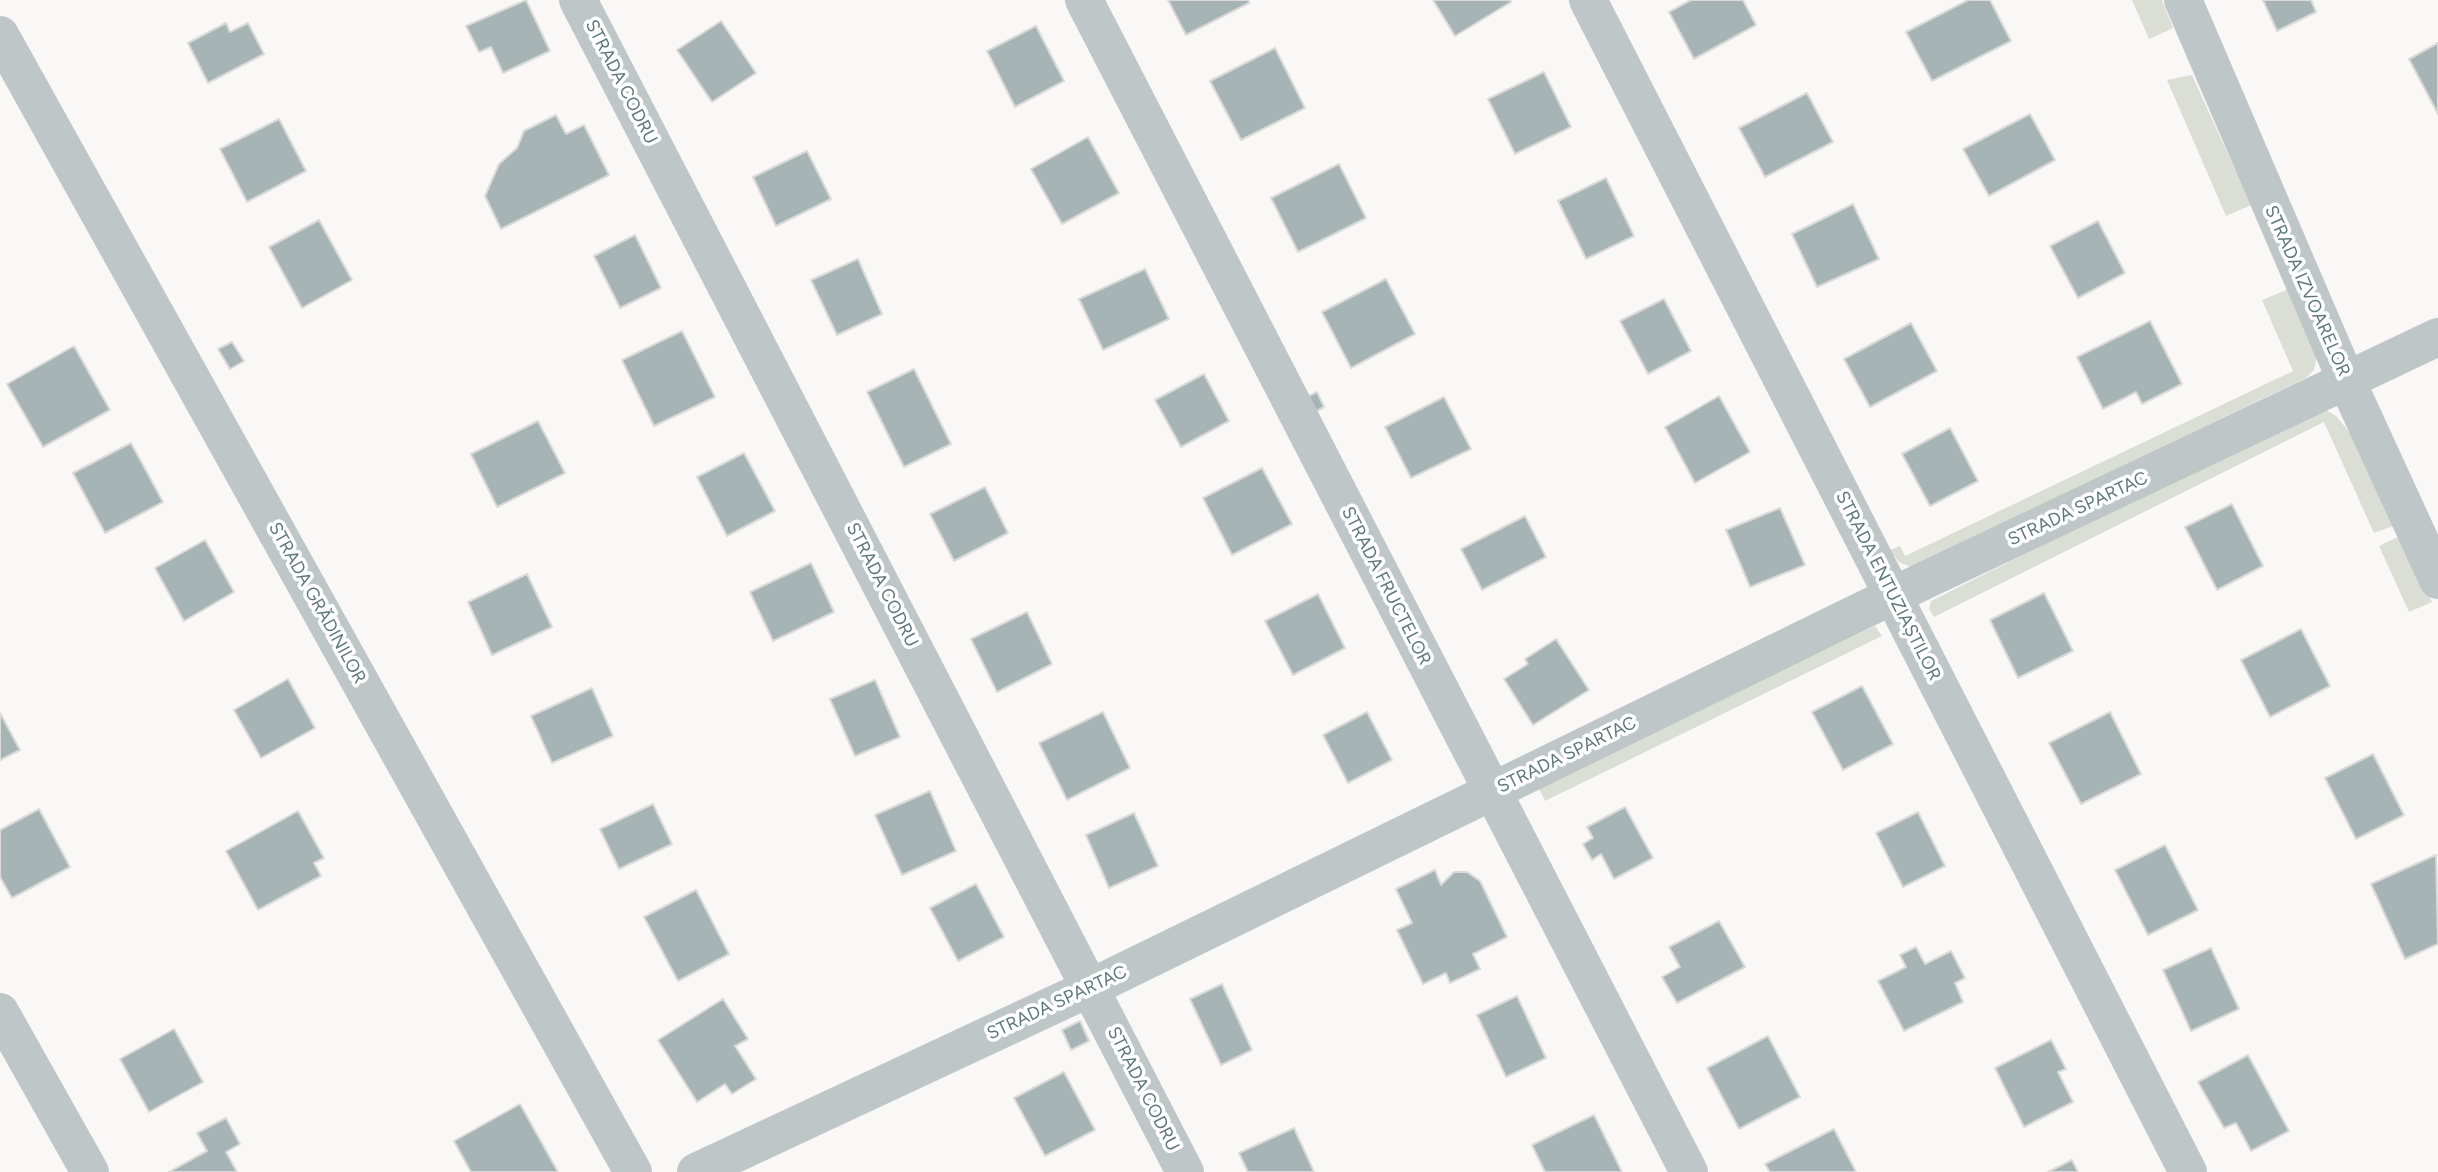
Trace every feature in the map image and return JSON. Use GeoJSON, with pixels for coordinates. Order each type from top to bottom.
{"type":"FeatureCollection","features":[{"type":"Feature","properties":{"kind":"street","name":"STRADA CODRU"},"geometry":{"type":"LineString","coordinates":[[578,0],[1185,1172]]}},
{"type":"Feature","properties":{"kind":"street","name":"STRADA FRUCTELOR"},"geometry":{"type":"LineString","coordinates":[[1084,0],[1689,1172]]}},
{"type":"Feature","properties":{"kind":"street","name":"STRADA ENTUZIAȘTILOR"},"geometry":{"type":"LineString","coordinates":[[1588,0],[2188,1172]]}},
{"type":"Feature","properties":{"kind":"street","name":"STRADA IZVOARELOR"},"geometry":{"type":"LineString","coordinates":[[2183,0],[2347,382],[2438,580]]}},
{"type":"Feature","properties":{"kind":"street","name":"STRADA GRĂDINILOR"},"geometry":{"type":"LineString","coordinates":[[0,34],[633,1172]]}},
{"type":"Feature","properties":{"kind":"street","name":"STRADA SPARTAC"},"geometry":{"type":"LineString","coordinates":[[696,1172],[1091,987],[1894,596],[2438,337]]}},
{"type":"Feature","properties":{"kind":"street"},"geometry":{"type":"LineString","coordinates":[[0,1012],[90,1172]]}},
{"type":"Feature","properties":{"kind":"shaded area"},"geometry":{"type":"Polygon","coordinates":[[[2132,0],[2162,0],[2173,28],[2149,39],[2132,0]]]}},
{"type":"Feature","properties":{"kind":"shaded area"},"geometry":{"type":"Polygon","coordinates":[[[2192,75],[2251,205],[2226,216],[2167,80],[2192,75]]]}},
{"type":"Feature","properties":{"kind":"shaded area"},"geometry":{"type":"Polygon","coordinates":[[[2289,289],[2317,356],[2314,370],[2306,378],[1911,567],[1899,562],[1890,550],[1900,546],[1905,556],[2293,371],[2262,300],[2289,289]]]}},
{"type":"Feature","properties":{"kind":"shaded area"},"geometry":{"type":"Polygon","coordinates":[[[2323,408],[2336,416],[2355,439],[2396,525],[2374,533],[2324,422],[1934,617],[1929,609],[1931,601],[2308,412],[2323,408]]]}},
{"type":"Feature","properties":{"kind":"shaded area"},"geometry":{"type":"Polygon","coordinates":[[[2402,535],[2432,602],[2409,612],[2379,546],[2402,535]]]}},
{"type":"Feature","properties":{"kind":"shaded area"},"geometry":{"type":"Polygon","coordinates":[[[1875,626],[1882,636],[1545,801],[1537,785],[1875,626]]]}},
{"type":"Feature","properties":{"kind":"building"},"geometry":{"type":"Polygon","coordinates":[[[526,0],[550,51],[503,73],[491,47],[479,52],[466,26],[526,0]]]}},
{"type":"Feature","properties":{"kind":"building"},"geometry":{"type":"Polygon","coordinates":[[[1168,0],[1248,0],[1249,3],[1186,35],[1168,0]]]}},
{"type":"Feature","properties":{"kind":"building"},"geometry":{"type":"Polygon","coordinates":[[[1433,0],[1510,0],[1511,2],[1455,36],[1433,0]]]}},
{"type":"Feature","properties":{"kind":"building"},"geometry":{"type":"Polygon","coordinates":[[[1691,0],[1743,0],[1756,25],[1694,59],[1669,12],[1691,0]]]}},
{"type":"Feature","properties":{"kind":"building"},"geometry":{"type":"Polygon","coordinates":[[[1968,0],[1990,0],[2011,41],[1932,81],[1906,32],[1968,0]]]}},
{"type":"Feature","properties":{"kind":"building"},"geometry":{"type":"Polygon","coordinates":[[[2263,0],[2311,0],[2316,12],[2277,31],[2263,0]]]}},
{"type":"Feature","properties":{"kind":"building"},"geometry":{"type":"Polygon","coordinates":[[[721,21],[756,73],[712,102],[677,50],[721,21]]]}},
{"type":"Feature","properties":{"kind":"building"},"geometry":{"type":"Polygon","coordinates":[[[226,23],[230,32],[248,23],[264,54],[208,83],[188,43],[226,23]]]}},
{"type":"Feature","properties":{"kind":"building"},"geometry":{"type":"Polygon","coordinates":[[[1036,26],[1064,81],[1015,107],[987,51],[1036,26]]]}},
{"type":"Feature","properties":{"kind":"building"},"geometry":{"type":"Polygon","coordinates":[[[2438,43],[2438,114],[2409,59],[2438,43]]]}},
{"type":"Feature","properties":{"kind":"building"},"geometry":{"type":"Polygon","coordinates":[[[1275,48],[1305,108],[1241,140],[1210,81],[1275,48]]]}},
{"type":"Feature","properties":{"kind":"building"},"geometry":{"type":"Polygon","coordinates":[[[1544,72],[1571,127],[1515,154],[1488,99],[1544,72]]]}},
{"type":"Feature","properties":{"kind":"building"},"geometry":{"type":"Polygon","coordinates":[[[1807,93],[1833,142],[1765,177],[1739,128],[1807,93]]]}},
{"type":"Feature","properties":{"kind":"building"},"geometry":{"type":"Polygon","coordinates":[[[2030,114],[2055,160],[1989,196],[1963,149],[2030,114]]]}},
{"type":"Feature","properties":{"kind":"building"},"geometry":{"type":"Polygon","coordinates":[[[556,115],[566,134],[584,125],[609,175],[501,229],[485,196],[499,164],[517,148],[524,131],[556,115]]]}},
{"type":"Feature","properties":{"kind":"building"},"geometry":{"type":"Polygon","coordinates":[[[279,119],[306,171],[247,202],[220,149],[279,119]]]}},
{"type":"Feature","properties":{"kind":"building"},"geometry":{"type":"Polygon","coordinates":[[[1088,137],[1119,193],[1062,224],[1031,169],[1088,137]]]}},
{"type":"Feature","properties":{"kind":"building"},"geometry":{"type":"Polygon","coordinates":[[[807,151],[831,199],[776,226],[753,177],[807,151]]]}},
{"type":"Feature","properties":{"kind":"building"},"geometry":{"type":"Polygon","coordinates":[[[1339,164],[1366,218],[1298,252],[1271,198],[1339,164]]]}},
{"type":"Feature","properties":{"kind":"building"},"geometry":{"type":"Polygon","coordinates":[[[1606,178],[1634,236],[1586,259],[1558,201],[1606,178]]]}},
{"type":"Feature","properties":{"kind":"building"},"geometry":{"type":"Polygon","coordinates":[[[1853,204],[1879,259],[1817,287],[1792,234],[1853,204]]]}},
{"type":"Feature","properties":{"kind":"building"},"geometry":{"type":"Polygon","coordinates":[[[319,220],[352,280],[302,308],[269,247],[319,220]]]}},
{"type":"Feature","properties":{"kind":"building"},"geometry":{"type":"Polygon","coordinates":[[[2098,221],[2125,273],[2078,298],[2050,246],[2098,221]]]}},
{"type":"Feature","properties":{"kind":"building"},"geometry":{"type":"Polygon","coordinates":[[[635,235],[661,288],[620,308],[594,256],[635,235]]]}},
{"type":"Feature","properties":{"kind":"building"},"geometry":{"type":"Polygon","coordinates":[[[858,259],[882,314],[837,335],[811,280],[858,259]]]}},
{"type":"Feature","properties":{"kind":"building"},"geometry":{"type":"Polygon","coordinates":[[[1145,269],[1169,319],[1103,350],[1079,299],[1145,269]]]}},
{"type":"Feature","properties":{"kind":"building"},"geometry":{"type":"Polygon","coordinates":[[[1386,279],[1415,334],[1351,368],[1322,312],[1386,279]]]}},
{"type":"Feature","properties":{"kind":"building"},"geometry":{"type":"Polygon","coordinates":[[[1664,299],[1691,351],[1648,374],[1620,321],[1664,299]]]}},
{"type":"Feature","properties":{"kind":"building"},"geometry":{"type":"Polygon","coordinates":[[[2150,321],[2182,384],[2142,404],[2136,392],[2103,409],[2077,357],[2150,321]]]}},
{"type":"Feature","properties":{"kind":"building"},"geometry":{"type":"Polygon","coordinates":[[[1911,323],[1937,371],[1870,407],[1844,359],[1911,323]]]}},
{"type":"Feature","properties":{"kind":"building"},"geometry":{"type":"Polygon","coordinates":[[[682,331],[715,397],[654,426],[622,360],[682,331]]]}},
{"type":"Feature","properties":{"kind":"building"},"geometry":{"type":"Polygon","coordinates":[[[232,342],[244,361],[230,369],[218,349],[232,342]]]}},
{"type":"Feature","properties":{"kind":"building"},"geometry":{"type":"Polygon","coordinates":[[[74,346],[110,410],[43,447],[7,384],[74,346]]]}},
{"type":"Feature","properties":{"kind":"building"},"geometry":{"type":"Polygon","coordinates":[[[914,369],[951,444],[904,467],[867,392],[914,369]]]}},
{"type":"Feature","properties":{"kind":"building"},"geometry":{"type":"Polygon","coordinates":[[[1204,374],[1229,421],[1181,447],[1155,400],[1204,374]]]}},
{"type":"Feature","properties":{"kind":"building"},"geometry":{"type":"Polygon","coordinates":[[[1317,392],[1324,407],[1313,413],[1305,398],[1317,392]]]}},
{"type":"Feature","properties":{"kind":"building"},"geometry":{"type":"Polygon","coordinates":[[[1719,396],[1750,452],[1695,483],[1665,427],[1719,396]]]}},
{"type":"Feature","properties":{"kind":"building"},"geometry":{"type":"Polygon","coordinates":[[[1444,397],[1471,449],[1411,478],[1385,427],[1444,397]]]}},
{"type":"Feature","properties":{"kind":"building"},"geometry":{"type":"Polygon","coordinates":[[[538,421],[565,473],[497,507],[471,454],[538,421]]]}},
{"type":"Feature","properties":{"kind":"building"},"geometry":{"type":"Polygon","coordinates":[[[1950,428],[1978,481],[1930,506],[1902,454],[1950,428]]]}},
{"type":"Feature","properties":{"kind":"building"},"geometry":{"type":"Polygon","coordinates":[[[131,443],[163,502],[105,533],[73,473],[131,443]]]}},
{"type":"Feature","properties":{"kind":"building"},"geometry":{"type":"Polygon","coordinates":[[[744,453],[775,511],[727,536],[697,477],[744,453]]]}},
{"type":"Feature","properties":{"kind":"building"},"geometry":{"type":"Polygon","coordinates":[[[1262,468],[1292,524],[1232,555],[1203,498],[1262,468]]]}},
{"type":"Feature","properties":{"kind":"building"},"geometry":{"type":"Polygon","coordinates":[[[985,487],[1008,533],[954,561],[930,514],[985,487]]]}},
{"type":"Feature","properties":{"kind":"building"},"geometry":{"type":"Polygon","coordinates":[[[2232,504],[2263,566],[2217,590],[2185,527],[2232,504]]]}},
{"type":"Feature","properties":{"kind":"building"},"geometry":{"type":"Polygon","coordinates":[[[1780,508],[1805,565],[1750,587],[1726,530],[1780,508]]]}},
{"type":"Feature","properties":{"kind":"building"},"geometry":{"type":"Polygon","coordinates":[[[1525,516],[1546,557],[1482,590],[1461,549],[1525,516]]]}},
{"type":"Feature","properties":{"kind":"building"},"geometry":{"type":"Polygon","coordinates":[[[205,540],[234,592],[184,621],[155,568],[205,540]]]}},
{"type":"Feature","properties":{"kind":"building"},"geometry":{"type":"Polygon","coordinates":[[[811,563],[834,612],[773,641],[750,592],[811,563]]]}},
{"type":"Feature","properties":{"kind":"building"},"geometry":{"type":"Polygon","coordinates":[[[527,574],[552,627],[492,655],[468,602],[527,574]]]}},
{"type":"Feature","properties":{"kind":"building"},"geometry":{"type":"Polygon","coordinates":[[[2044,593],[2073,651],[2018,678],[1990,620],[2044,593]]]}},
{"type":"Feature","properties":{"kind":"building"},"geometry":{"type":"Polygon","coordinates":[[[1318,594],[1345,648],[1293,675],[1265,621],[1318,594]]]}},
{"type":"Feature","properties":{"kind":"building"},"geometry":{"type":"Polygon","coordinates":[[[1027,612],[1052,664],[997,692],[971,639],[1027,612]]]}},
{"type":"Feature","properties":{"kind":"building"},"geometry":{"type":"Polygon","coordinates":[[[2301,629],[2330,686],[2270,717],[2241,660],[2301,629]]]}},
{"type":"Feature","properties":{"kind":"building"},"geometry":{"type":"Polygon","coordinates":[[[1556,639],[1589,690],[1533,725],[1504,679],[1528,664],[1525,659],[1556,639]]]}},
{"type":"Feature","properties":{"kind":"building"},"geometry":{"type":"Polygon","coordinates":[[[288,679],[315,728],[261,758],[234,710],[288,679]]]}},
{"type":"Feature","properties":{"kind":"building"},"geometry":{"type":"Polygon","coordinates":[[[875,680],[900,737],[855,756],[830,699],[875,680]]]}},
{"type":"Feature","properties":{"kind":"building"},"geometry":{"type":"Polygon","coordinates":[[[1862,686],[1893,744],[1843,770],[1812,712],[1862,686]]]}},
{"type":"Feature","properties":{"kind":"building"},"geometry":{"type":"Polygon","coordinates":[[[592,688],[613,736],[552,763],[531,716],[592,688]]]}},
{"type":"Feature","properties":{"kind":"building"},"geometry":{"type":"Polygon","coordinates":[[[1103,712],[1130,768],[1067,800],[1039,743],[1103,712]]]}},
{"type":"Feature","properties":{"kind":"building"},"geometry":{"type":"Polygon","coordinates":[[[1367,712],[1392,760],[1348,783],[1323,735],[1367,712]]]}},
{"type":"Feature","properties":{"kind":"building"},"geometry":{"type":"Polygon","coordinates":[[[2110,712],[2141,774],[2081,804],[2049,743],[2110,712]]]}},
{"type":"Feature","properties":{"kind":"building"},"geometry":{"type":"Polygon","coordinates":[[[0,713],[20,750],[0,760],[0,713]]]}},
{"type":"Feature","properties":{"kind":"building"},"geometry":{"type":"Polygon","coordinates":[[[2373,754],[2404,815],[2356,839],[2325,778],[2373,754]]]}},
{"type":"Feature","properties":{"kind":"building"},"geometry":{"type":"Polygon","coordinates":[[[930,791],[956,851],[902,875],[875,815],[930,791]]]}},
{"type":"Feature","properties":{"kind":"building"},"geometry":{"type":"Polygon","coordinates":[[[653,804],[672,844],[619,869],[600,829],[653,804]]]}},
{"type":"Feature","properties":{"kind":"building"},"geometry":{"type":"Polygon","coordinates":[[[1625,807],[1653,858],[1614,879],[1601,854],[1592,860],[1583,844],[1593,838],[1587,827],[1625,807]]]}},
{"type":"Feature","properties":{"kind":"building"},"geometry":{"type":"Polygon","coordinates":[[[39,809],[70,867],[12,898],[0,877],[0,830],[39,809]]]}},
{"type":"Feature","properties":{"kind":"building"},"geometry":{"type":"Polygon","coordinates":[[[298,811],[324,858],[314,863],[321,876],[258,910],[226,851],[298,811]]]}},
{"type":"Feature","properties":{"kind":"building"},"geometry":{"type":"Polygon","coordinates":[[[1918,812],[1945,866],[1903,887],[1876,833],[1918,812]]]}},
{"type":"Feature","properties":{"kind":"building"},"geometry":{"type":"Polygon","coordinates":[[[1134,813],[1158,866],[1109,888],[1086,835],[1134,813]]]}},
{"type":"Feature","properties":{"kind":"building"},"geometry":{"type":"Polygon","coordinates":[[[2165,845],[2198,910],[2148,935],[2115,870],[2165,845]]]}},
{"type":"Feature","properties":{"kind":"building"},"geometry":{"type":"Polygon","coordinates":[[[2436,855],[2438,944],[2405,959],[2371,884],[2436,855]]]}},
{"type":"Feature","properties":{"kind":"building"},"geometry":{"type":"Polygon","coordinates":[[[1435,870],[1441,885],[1454,872],[1467,872],[1480,881],[1507,937],[1473,954],[1480,969],[1450,983],[1446,973],[1423,984],[1397,930],[1412,923],[1396,889],[1435,870]]]}},
{"type":"Feature","properties":{"kind":"building"},"geometry":{"type":"Polygon","coordinates":[[[976,884],[1004,937],[958,961],[930,908],[976,884]]]}},
{"type":"Feature","properties":{"kind":"building"},"geometry":{"type":"Polygon","coordinates":[[[696,890],[729,954],[678,981],[644,917],[696,890]]]}},
{"type":"Feature","properties":{"kind":"building"},"geometry":{"type":"Polygon","coordinates":[[[1719,921],[1745,967],[1677,1003],[1662,977],[1680,967],[1669,947],[1719,921]]]}},
{"type":"Feature","properties":{"kind":"building"},"geometry":{"type":"Polygon","coordinates":[[[1916,947],[1925,964],[1951,951],[1965,978],[1955,983],[1963,1002],[1904,1031],[1878,981],[1906,967],[1900,955],[1916,947]]]}},
{"type":"Feature","properties":{"kind":"building"},"geometry":{"type":"Polygon","coordinates":[[[2211,948],[2239,1009],[2191,1031],[2163,970],[2211,948]]]}},
{"type":"Feature","properties":{"kind":"building"},"geometry":{"type":"Polygon","coordinates":[[[1222,984],[1252,1050],[1221,1065],[1190,999],[1222,984]]]}},
{"type":"Feature","properties":{"kind":"building"},"geometry":{"type":"Polygon","coordinates":[[[1517,996],[1546,1058],[1506,1077],[1477,1015],[1517,996]]]}},
{"type":"Feature","properties":{"kind":"building"},"geometry":{"type":"Polygon","coordinates":[[[723,999],[748,1039],[735,1046],[756,1079],[732,1094],[725,1084],[697,1102],[658,1040],[723,999]]]}},
{"type":"Feature","properties":{"kind":"building"},"geometry":{"type":"Polygon","coordinates":[[[1080,1021],[1089,1041],[1071,1050],[1062,1030],[1080,1021]]]}},
{"type":"Feature","properties":{"kind":"building"},"geometry":{"type":"Polygon","coordinates":[[[174,1029],[203,1082],[149,1112],[120,1059],[174,1029]]]}},
{"type":"Feature","properties":{"kind":"building"},"geometry":{"type":"Polygon","coordinates":[[[1768,1036],[1800,1097],[1739,1129],[1707,1068],[1768,1036]]]}},
{"type":"Feature","properties":{"kind":"building"},"geometry":{"type":"Polygon","coordinates":[[[2051,1040],[2066,1069],[2058,1072],[2073,1102],[2024,1127],[1995,1068],[2051,1040]]]}},
{"type":"Feature","properties":{"kind":"building"},"geometry":{"type":"Polygon","coordinates":[[[2248,1055],[2289,1131],[2251,1151],[2236,1123],[2224,1128],[2198,1082],[2248,1055]]]}},
{"type":"Feature","properties":{"kind":"building"},"geometry":{"type":"Polygon","coordinates":[[[1064,1072],[1095,1130],[1045,1156],[1014,1098],[1064,1072]]]}},
{"type":"Feature","properties":{"kind":"building"},"geometry":{"type":"Polygon","coordinates":[[[520,1104],[558,1172],[471,1172],[454,1141],[520,1104]]]}},
{"type":"Feature","properties":{"kind":"building"},"geometry":{"type":"Polygon","coordinates":[[[1594,1115],[1622,1172],[1545,1172],[1532,1145],[1594,1115]]]}},
{"type":"Feature","properties":{"kind":"building"},"geometry":{"type":"Polygon","coordinates":[[[226,1118],[240,1144],[226,1152],[237,1172],[169,1172],[207,1151],[197,1133],[226,1118]]]}},
{"type":"Feature","properties":{"kind":"building"},"geometry":{"type":"Polygon","coordinates":[[[1294,1128],[1314,1172],[1248,1172],[1239,1153],[1294,1128]]]}},
{"type":"Feature","properties":{"kind":"building"},"geometry":{"type":"Polygon","coordinates":[[[1834,1129],[1856,1172],[1770,1172],[1765,1164],[1834,1129]]]}},
{"type":"Feature","properties":{"kind":"building"},"geometry":{"type":"Polygon","coordinates":[[[2072,1160],[2078,1172],[2048,1172],[2072,1160]]]}}]}
